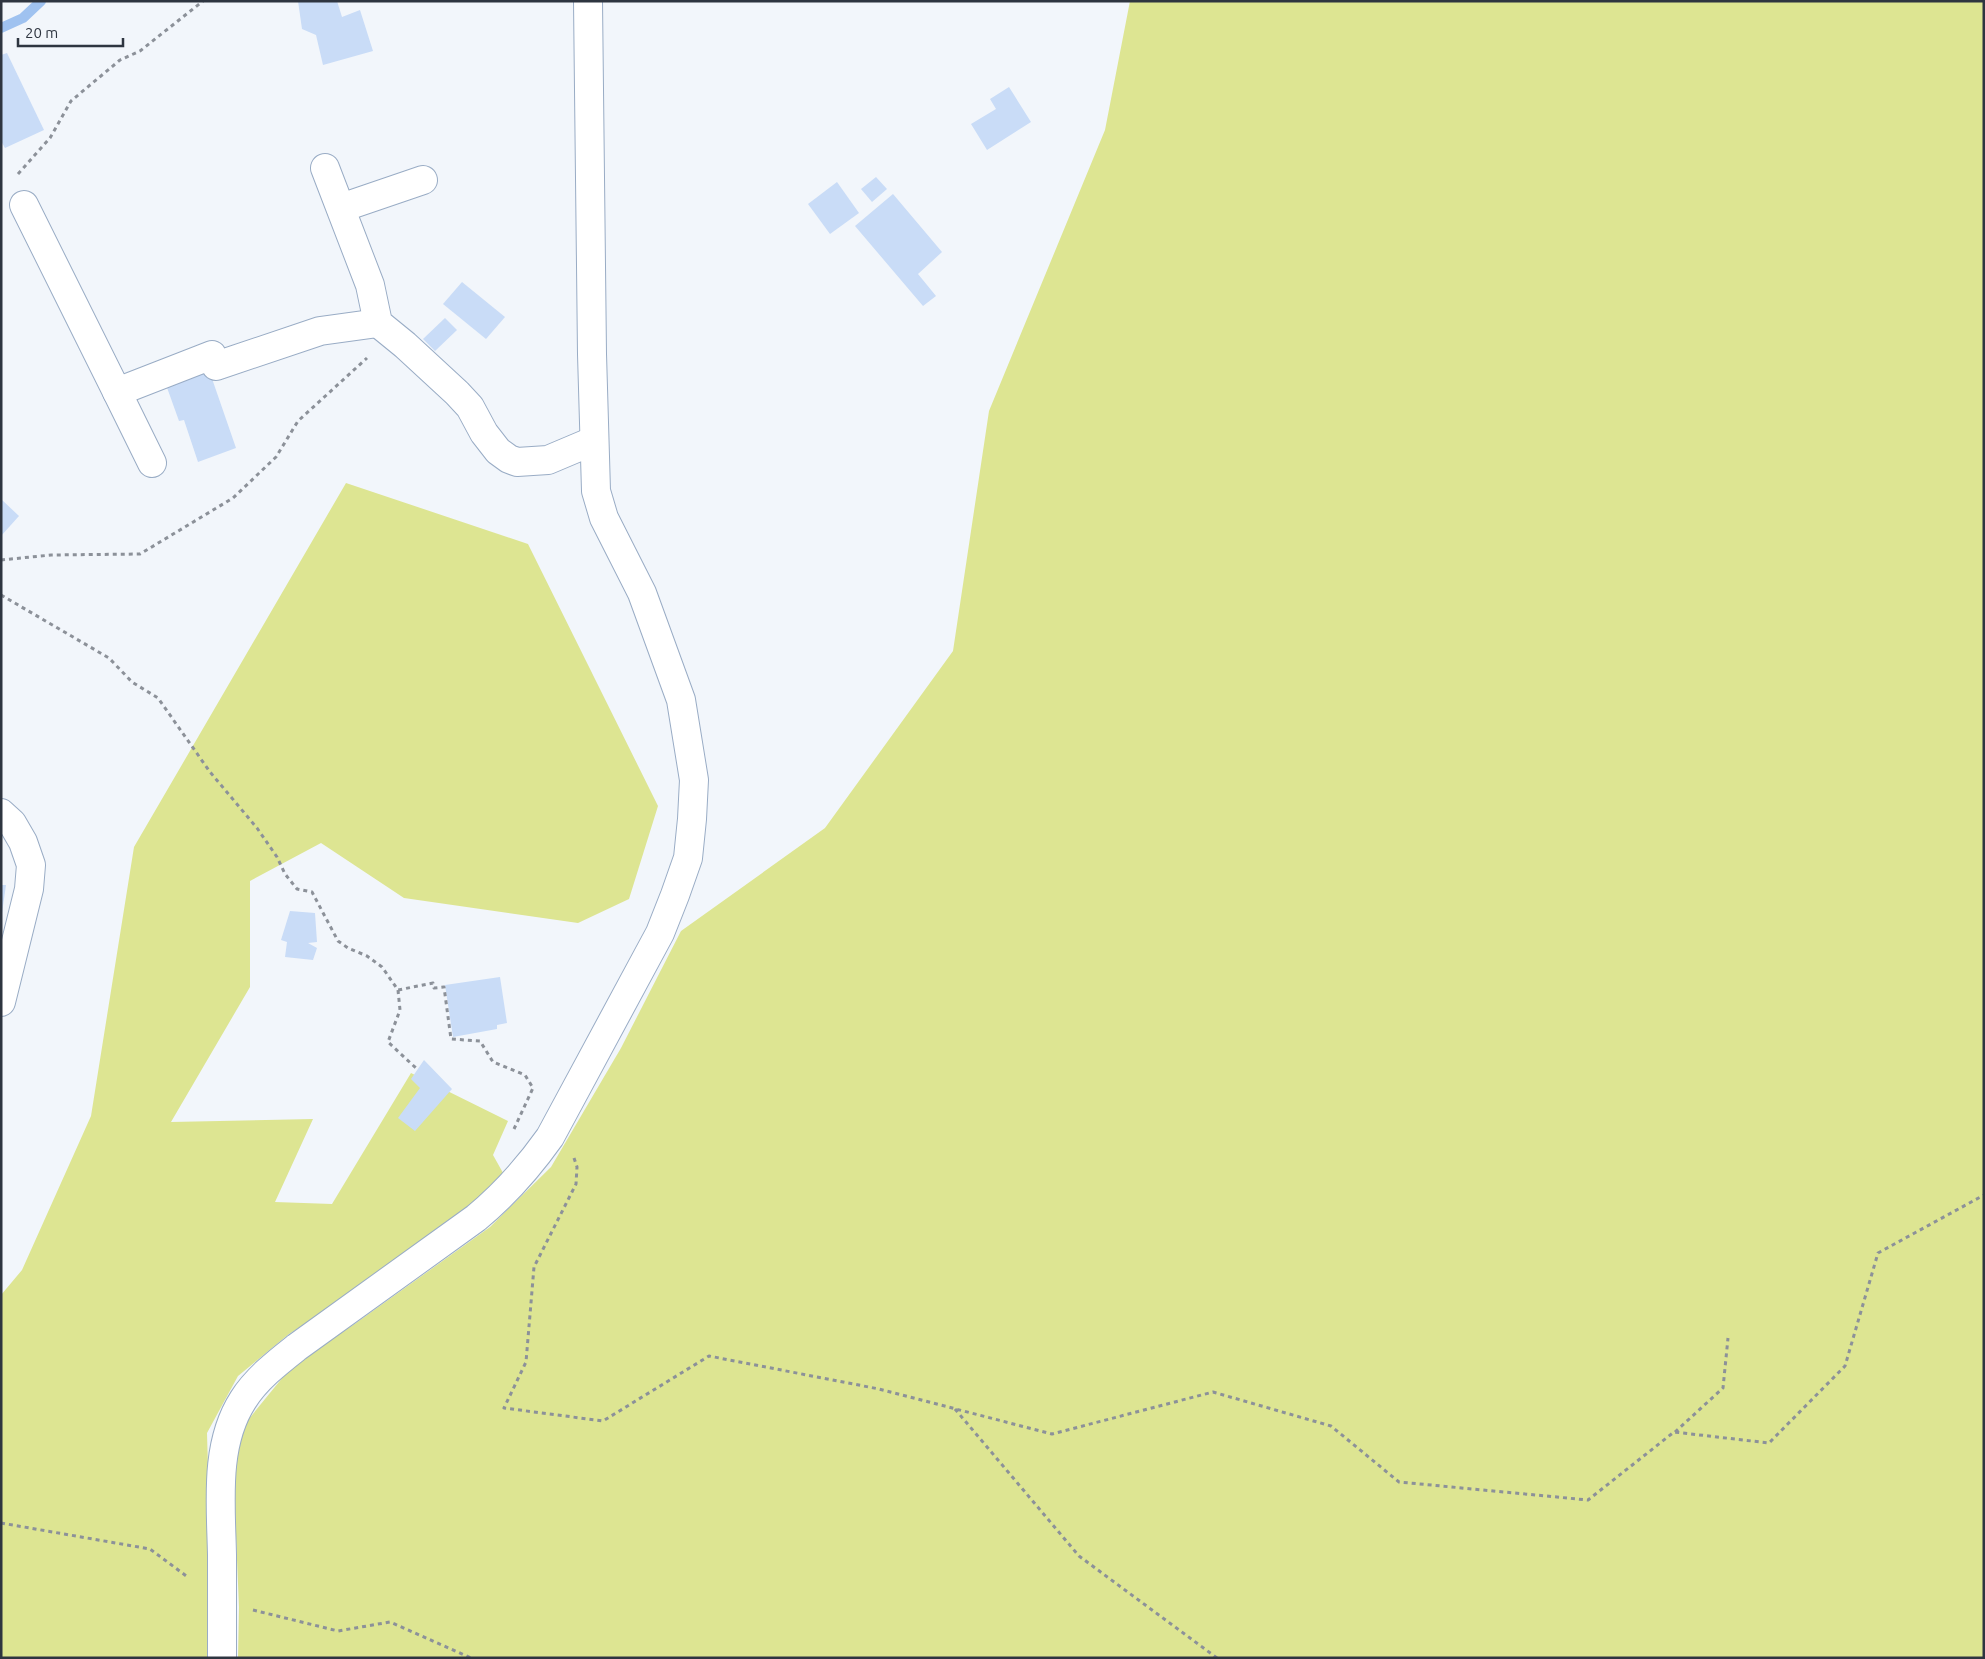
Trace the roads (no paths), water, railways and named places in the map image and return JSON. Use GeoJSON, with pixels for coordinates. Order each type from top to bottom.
{"type":"FeatureCollection","features":[{"type":"Feature","properties":{"kind":"street"},"geometry":{"type":"LineString","coordinates":[[222,1658],[220,1486],[224,1451],[230,1426],[243,1399],[269,1370],[297,1347],[446,1241],[501,1198],[531,1163],[550,1137],[660,933],[688,858],[694,780],[681,700],[642,594],[604,518],[596,491],[593,440],[588,1]]}},
{"type":"Feature","properties":{"kind":"street"},"geometry":{"type":"LineString","coordinates":[[325,168],[370,285],[378,323],[458,393],[470,407],[478,425],[498,451],[509,460],[526,462],[548,460],[593,440]]}},
{"type":"Feature","properties":{"kind":"street"},"geometry":{"type":"LineString","coordinates":[[340,208],[423,180]]}},
{"type":"Feature","properties":{"kind":"street"},"geometry":{"type":"LineString","coordinates":[[24,205],[152,464]]}},
{"type":"Feature","properties":{"kind":"street"},"geometry":{"type":"LineString","coordinates":[[117,392],[212,355],[216,366],[320,331],[378,323]]}},
{"type":"Feature","properties":{"kind":"street"},"geometry":{"type":"LineString","coordinates":[[1,812],[12,823],[23,842],[31,865],[29,889],[1,1002]]}},
{"type":"Feature","properties":{"kind":"waterway"},"geometry":{"type":"LineString","coordinates":[[1,28],[23,18],[41,1]]}}]}
